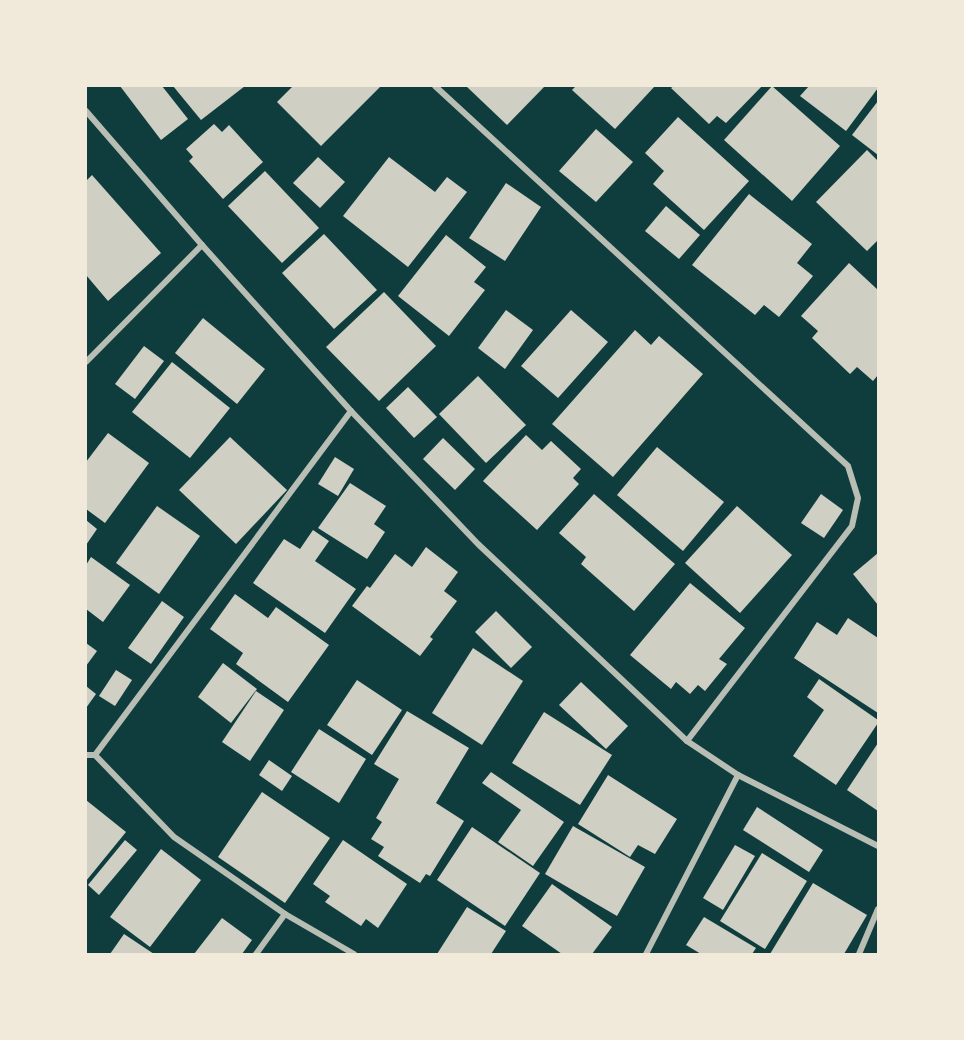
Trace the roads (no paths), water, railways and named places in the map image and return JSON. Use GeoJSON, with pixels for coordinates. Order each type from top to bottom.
{"type":"FeatureCollection","features":[{"type":"Feature","properties":{"kind":"street"},"geometry":{"type":"LineString","coordinates":[[435,86],[848,466],[858,498],[852,526],[687,741]]}},
{"type":"Feature","properties":{"kind":"street"},"geometry":{"type":"LineString","coordinates":[[86,111],[351,411],[478,544],[687,741],[738,775],[879,846]]}},
{"type":"Feature","properties":{"kind":"street"},"geometry":{"type":"LineString","coordinates":[[86,362],[202,245]]}},
{"type":"Feature","properties":{"kind":"street"},"geometry":{"type":"LineString","coordinates":[[94,755],[351,411]]}},
{"type":"Feature","properties":{"kind":"street"},"geometry":{"type":"LineString","coordinates":[[86,755],[94,755],[174,837],[285,914],[354,954]]}},
{"type":"Feature","properties":{"kind":"street"},"geometry":{"type":"LineString","coordinates":[[646,954],[738,775]]}},
{"type":"Feature","properties":{"kind":"street"},"geometry":{"type":"LineString","coordinates":[[859,954],[879,909]]}},
{"type":"Feature","properties":{"kind":"street"},"geometry":{"type":"LineString","coordinates":[[256,954],[285,914]]}}]}
